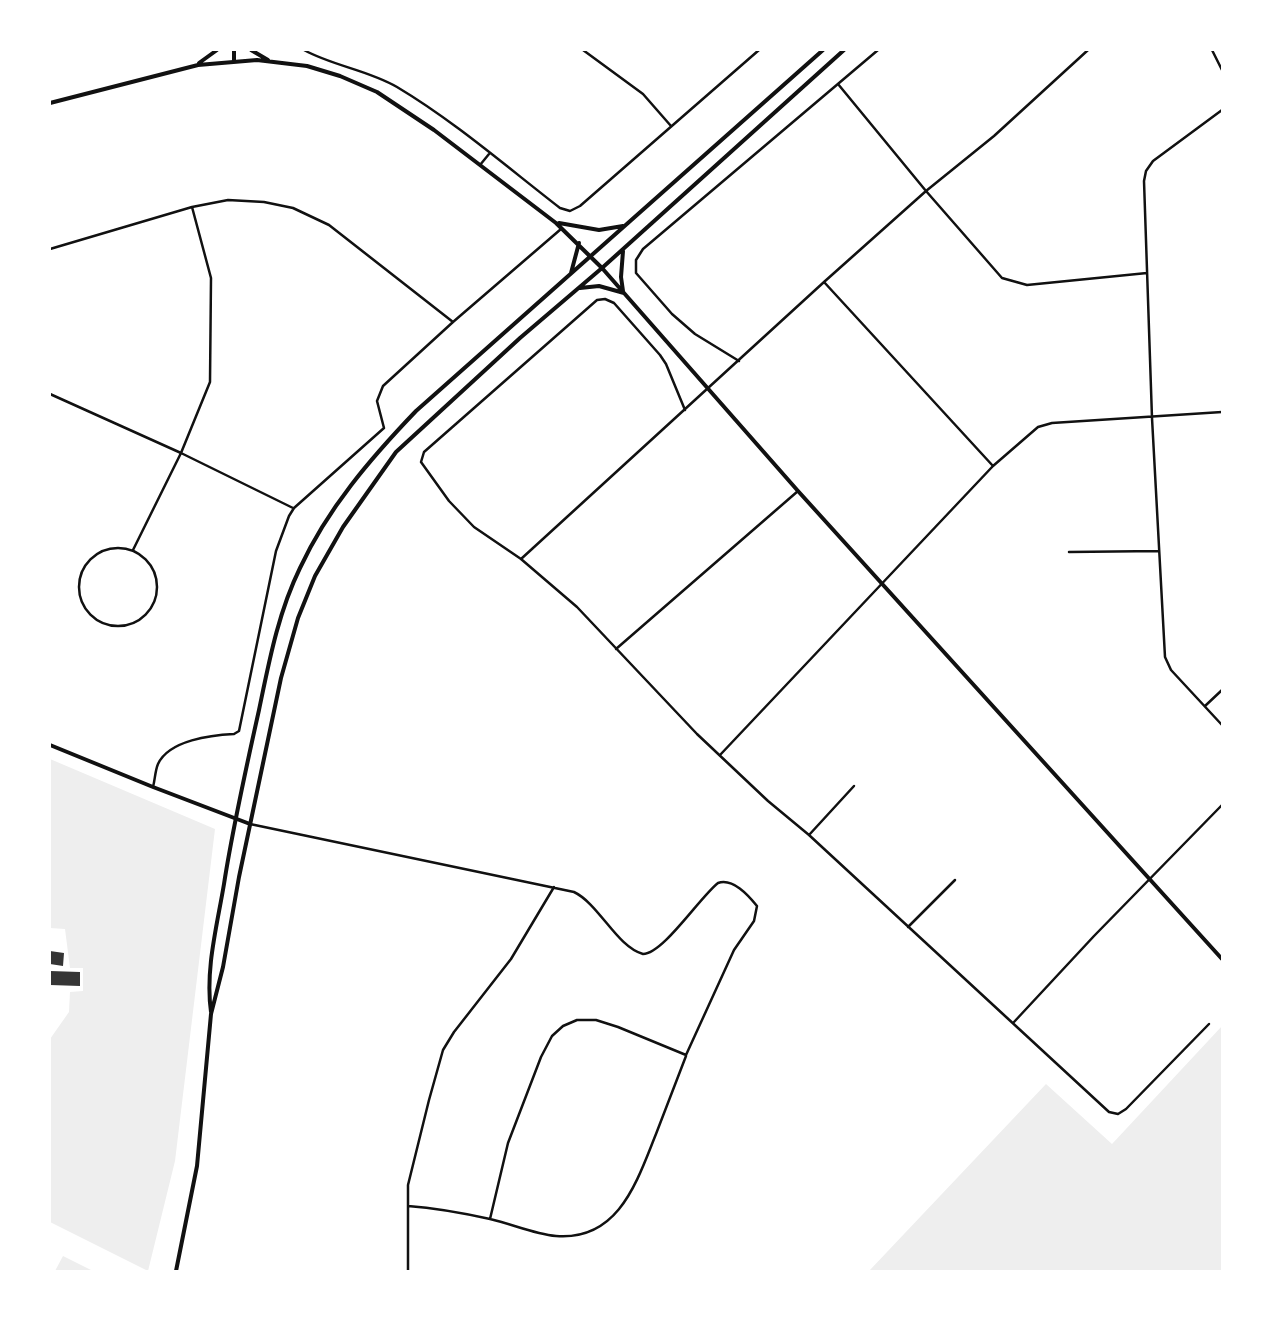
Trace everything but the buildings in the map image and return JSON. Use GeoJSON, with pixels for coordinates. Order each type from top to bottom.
{"type":"FeatureCollection","features":[{"type":"Feature","properties":{"kind":"main road"},"geometry":{"type":"LineString","coordinates":[[198,65],[217,50]]}},
{"type":"Feature","properties":{"kind":"main road"},"geometry":{"type":"LineString","coordinates":[[234,50],[234,61]]}},
{"type":"Feature","properties":{"kind":"main road"},"geometry":{"type":"LineString","coordinates":[[251,50],[271,62]]}},
{"type":"Feature","properties":{"kind":"main road"},"geometry":{"type":"LineString","coordinates":[[211,1014],[209,998],[210,965],[234,820],[279,624],[292,586],[315,539],[354,480],[403,425],[449,381],[624,225],[824,50]]}},
{"type":"Feature","properties":{"kind":"main road"},"geometry":{"type":"LineString","coordinates":[[176,1271],[197,1166],[211,1014],[223,967],[250,824],[281,678],[298,618],[315,576],[343,527],[396,452],[505,351],[602,268],[844,50]]}},
{"type":"Feature","properties":{"kind":"main road"},"geometry":{"type":"LineString","coordinates":[[50,103],[198,65],[234,61],[271,62],[324,70],[359,83],[396,104],[556,223],[579,244],[798,491],[1222,959]]}},
{"type":"Feature","properties":{"kind":"main road"},"geometry":{"type":"LineString","coordinates":[[556,223],[599,230],[624,225]]}},
{"type":"Feature","properties":{"kind":"main road"},"geometry":{"type":"LineString","coordinates":[[570,275],[579,244]]}},
{"type":"Feature","properties":{"kind":"main road"},"geometry":{"type":"LineString","coordinates":[[623,249],[621,277],[624,293]]}},
{"type":"Feature","properties":{"kind":"main road"},"geometry":{"type":"LineString","coordinates":[[579,288],[599,286],[624,293]]}},
{"type":"Feature","properties":{"kind":"main road"},"geometry":{"type":"LineString","coordinates":[[50,745],[234,820],[250,824]]}},
{"type":"Feature","properties":{"kind":"street"},"geometry":{"type":"LineString","coordinates":[[304,50],[380,78],[397,87],[560,208],[570,211],[580,206],[759,50]]}},
{"type":"Feature","properties":{"kind":"street"},"geometry":{"type":"LineString","coordinates":[[582,50],[643,94],[671,126]]}},
{"type":"Feature","properties":{"kind":"street"},"geometry":{"type":"LineString","coordinates":[[738,361],[695,334],[672,314],[636,273],[636,260],[643,249],[878,50]]}},
{"type":"Feature","properties":{"kind":"street"},"geometry":{"type":"LineString","coordinates":[[521,559],[824,282],[926,191],[994,136],[1088,50]]}},
{"type":"Feature","properties":{"kind":"street"},"geometry":{"type":"LineString","coordinates":[[1212,50],[1222,70]]}},
{"type":"Feature","properties":{"kind":"street"},"geometry":{"type":"LineString","coordinates":[[838,84],[996,273],[1013,283],[1026,285],[1147,273]]}},
{"type":"Feature","properties":{"kind":"street"},"geometry":{"type":"LineString","coordinates":[[1222,110],[1168,149],[1146,171],[1144,193],[1152,418],[1167,661],[1171,670],[1222,726]]}},
{"type":"Feature","properties":{"kind":"street"},"geometry":{"type":"LineString","coordinates":[[480,166],[489,154]]}},
{"type":"Feature","properties":{"kind":"street"},"geometry":{"type":"LineString","coordinates":[[50,249],[192,207],[228,200],[248,200],[283,205],[310,215],[352,241],[454,322]]}},
{"type":"Feature","properties":{"kind":"street"},"geometry":{"type":"LineString","coordinates":[[133,550],[181,453],[208,388],[211,366],[211,278],[192,207]]}},
{"type":"Feature","properties":{"kind":"street"},"geometry":{"type":"LineString","coordinates":[[153,788],[158,764],[168,753],[196,739],[234,734],[239,731],[276,551],[294,508],[384,428],[377,401],[383,386],[562,228]]}},
{"type":"Feature","properties":{"kind":"street"},"geometry":{"type":"LineString","coordinates":[[824,282],[993,466]]}},
{"type":"Feature","properties":{"kind":"street"},"geometry":{"type":"LineString","coordinates":[[685,410],[666,364],[614,304],[605,299],[598,300],[589,305],[424,452],[421,462],[449,501],[474,527],[521,559],[577,607],[720,755],[768,801],[1014,1022],[1109,1112],[1118,1114],[1126,1110],[1209,1024]]}},
{"type":"Feature","properties":{"kind":"street"},"geometry":{"type":"LineString","coordinates":[[50,394],[181,453],[294,508]]}},
{"type":"Feature","properties":{"kind":"street"},"geometry":{"type":"LineString","coordinates":[[720,755],[993,466],[1043,424],[1222,412]]}},
{"type":"Feature","properties":{"kind":"street"},"geometry":{"type":"LineString","coordinates":[[616,649],[798,491]]}},
{"type":"Feature","properties":{"kind":"street"},"geometry":{"type":"LineString","coordinates":[[121,547],[133,550],[144,556],[152,566],[157,577],[158,590],[155,602],[149,612],[139,620],[122,626],[103,623],[88,612],[80,596],[79,584],[82,572],[88,561],[103,551],[121,547]]}},
{"type":"Feature","properties":{"kind":"street"},"geometry":{"type":"LineString","coordinates":[[1069,552],[1159,551]]}},
{"type":"Feature","properties":{"kind":"street"},"geometry":{"type":"LineString","coordinates":[[1205,706],[1222,690]]}},
{"type":"Feature","properties":{"kind":"street"},"geometry":{"type":"LineString","coordinates":[[809,836],[854,786]]}},
{"type":"Feature","properties":{"kind":"street"},"geometry":{"type":"LineString","coordinates":[[1014,1022],[1222,804]]}},
{"type":"Feature","properties":{"kind":"street"},"geometry":{"type":"LineString","coordinates":[[250,824],[554,887],[583,896],[612,929],[643,954],[653,951],[718,883],[728,881],[735,884],[757,906],[754,921],[734,950],[686,1055],[634,1188],[616,1214],[588,1232],[558,1236],[490,1219],[408,1206]]}},
{"type":"Feature","properties":{"kind":"street"},"geometry":{"type":"LineString","coordinates":[[908,927],[955,880]]}},
{"type":"Feature","properties":{"kind":"street"},"geometry":{"type":"LineString","coordinates":[[408,1271],[408,1206],[413,1163],[443,1050],[454,1032],[511,959],[554,887]]}},
{"type":"Feature","properties":{"kind":"street"},"geometry":{"type":"LineString","coordinates":[[490,1219],[508,1143],[541,1057],[552,1036],[563,1026],[576,1020],[596,1020],[618,1026],[686,1055]]}},
{"type":"Feature","properties":{"kind":"shaded area"},"geometry":{"type":"Polygon","coordinates":[[[50,759],[215,829],[175,1161],[148,1271],[50,1222],[50,1039],[69,1012],[70,992],[83,991],[83,968],[70,968],[65,929],[50,928],[50,759]]]}},
{"type":"Feature","properties":{"kind":"shaded area"},"geometry":{"type":"Polygon","coordinates":[[[1222,1026],[1222,1271],[869,1271],[1046,1084],[1112,1144],[1222,1026]]]}},
{"type":"Feature","properties":{"kind":"shaded area"},"geometry":{"type":"Polygon","coordinates":[[[63,1256],[93,1271],[55,1271],[63,1256]]]}}]}
